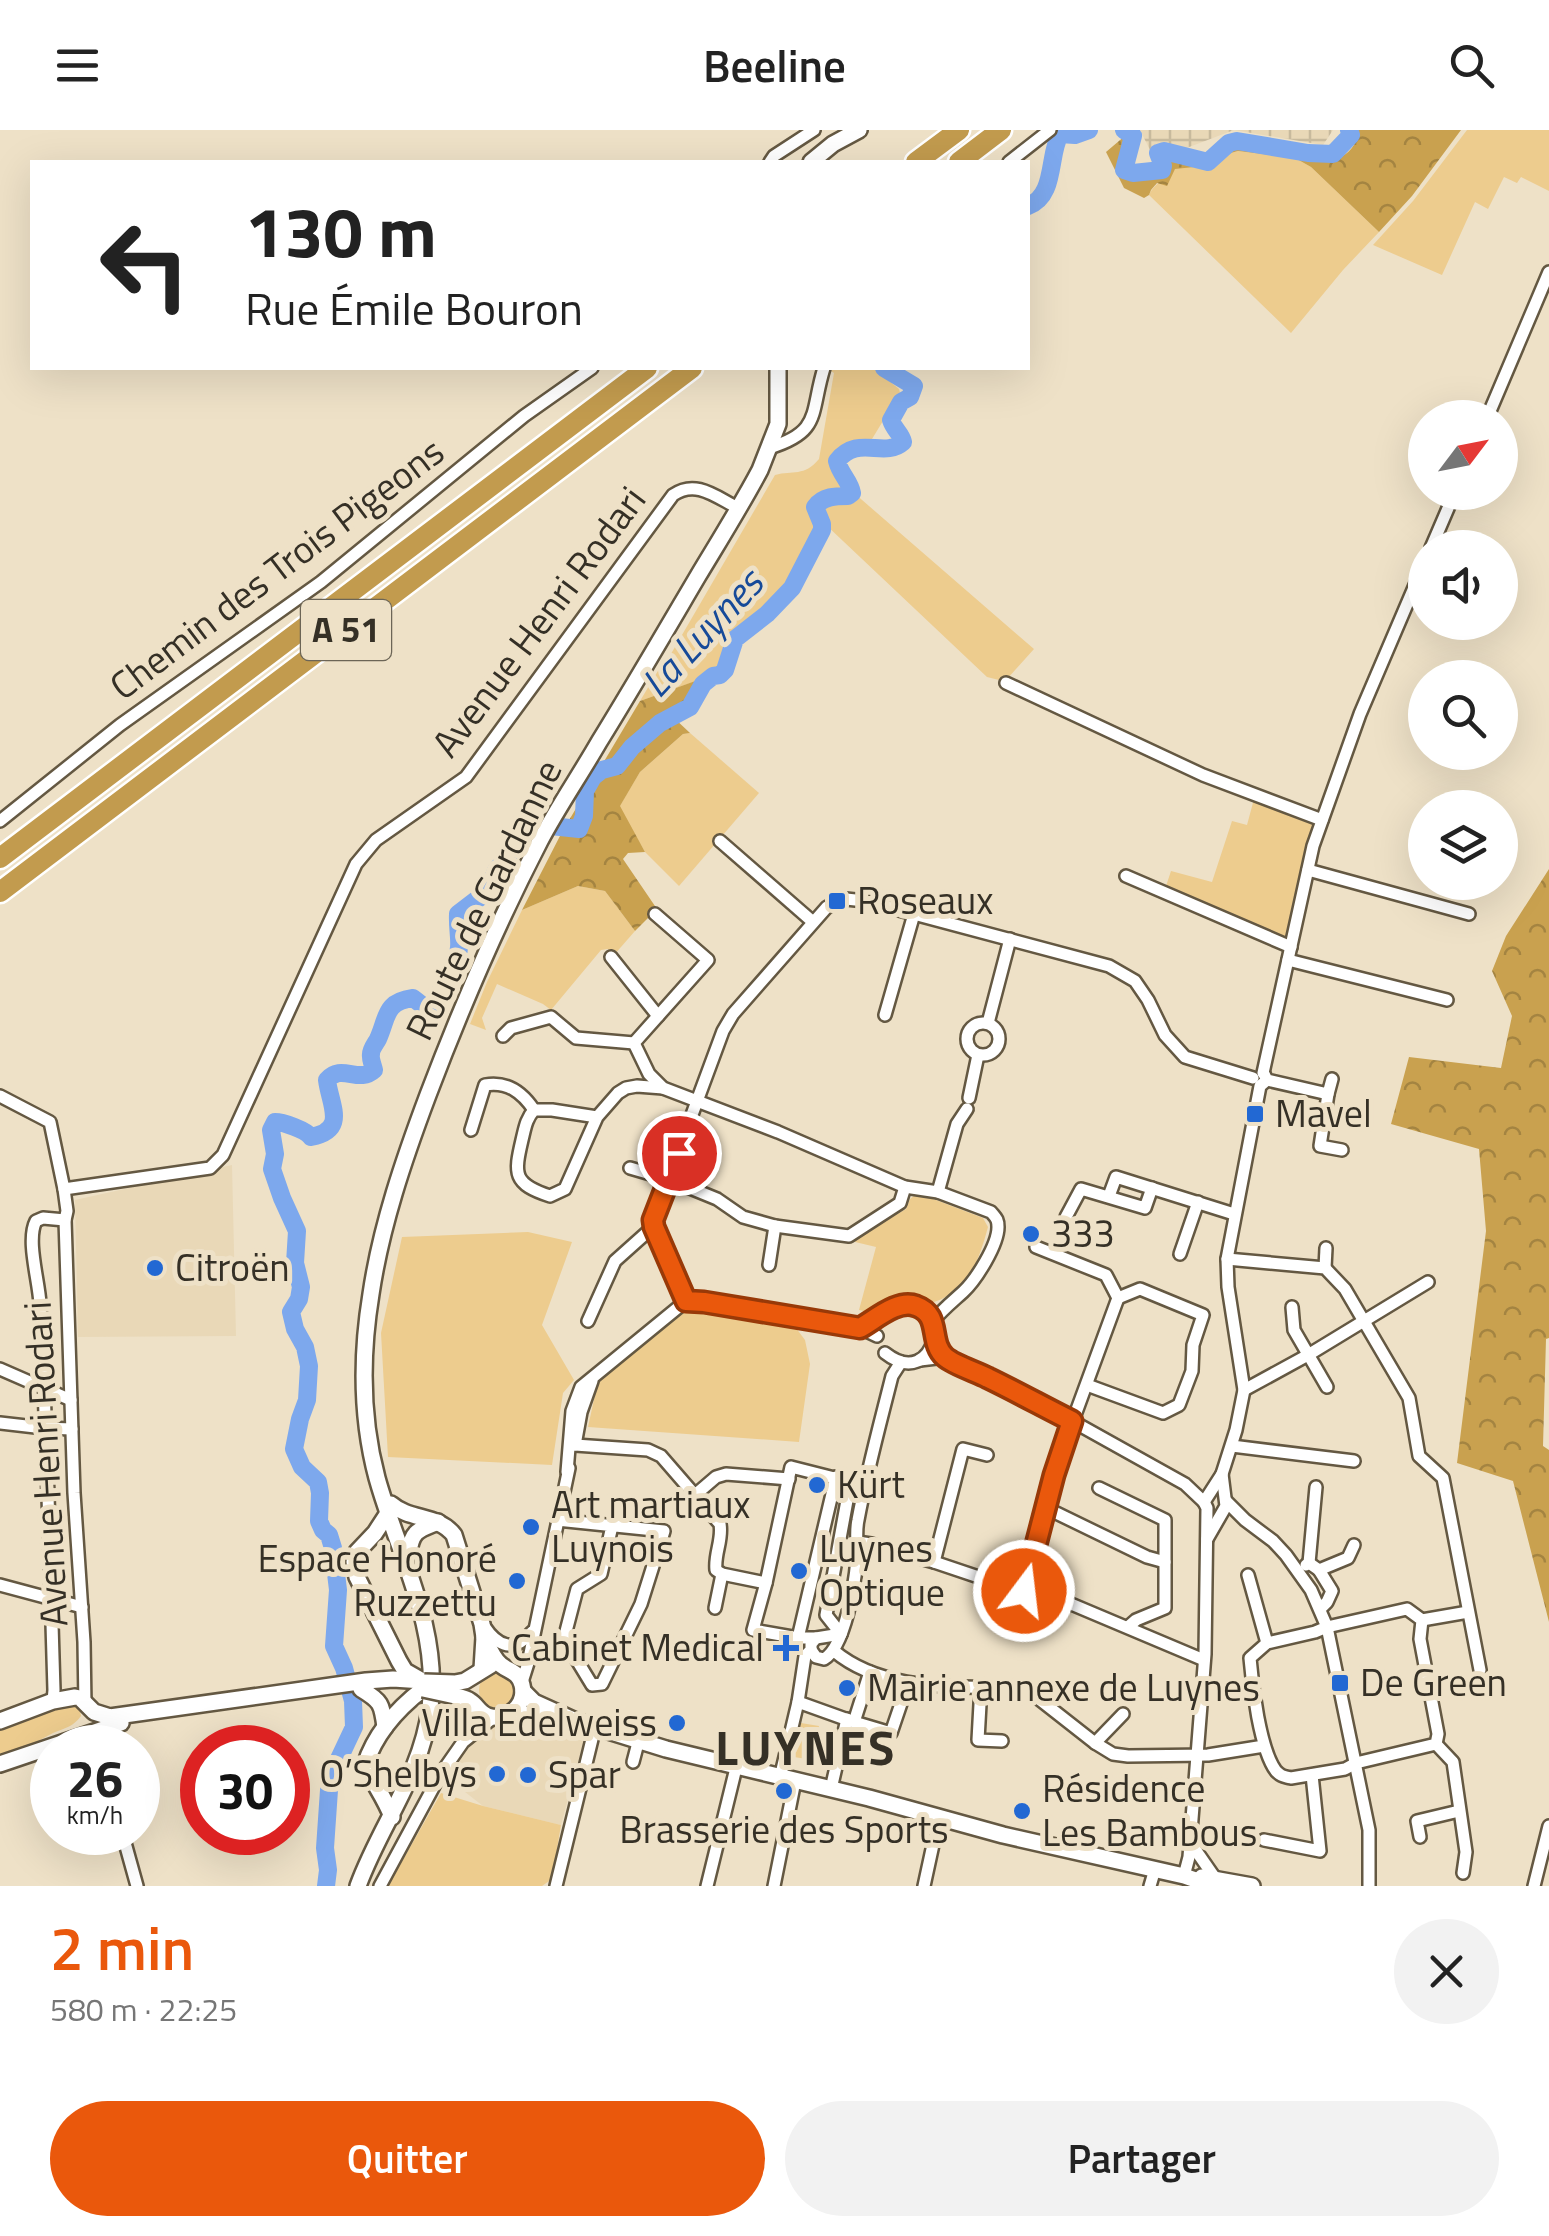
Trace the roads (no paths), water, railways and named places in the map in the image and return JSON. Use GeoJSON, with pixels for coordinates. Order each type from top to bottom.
{"type":"FeatureCollection","features":[{"type":"Feature","properties":{"kind":"highway"},"geometry":{"type":"LineString","coordinates":[[919,160],[959,130]]}},
{"type":"Feature","properties":{"kind":"highway"},"geometry":{"type":"LineString","coordinates":[[962,160],[1002,130]]}},
{"type":"Feature","properties":{"kind":"highway"},"geometry":{"type":"LineString","coordinates":[[977,160],[1014,130]]}},
{"type":"Feature","properties":{"kind":"highway","name":"A 51"},"geometry":{"type":"LineString","coordinates":[[0,858],[645,370]]}},
{"type":"Feature","properties":{"kind":"highway","name":"A 51"},"geometry":{"type":"LineString","coordinates":[[0,892],[689,370]]}},
{"type":"Feature","properties":{"kind":"main road"},"geometry":{"type":"LineString","coordinates":[[814,160],[833,144],[860,130]]}},
{"type":"Feature","properties":{"kind":"main road","name":"Route de Gardanne"},"geometry":{"type":"LineString","coordinates":[[361,1886],[415,1784],[428,1746],[435,1707],[434,1639],[425,1599],[390,1509],[372,1428],[369,1386],[370,1341],[379,1283],[400,1191],[430,1090],[458,1016],[542,838],[770,448],[779,412],[778,370]]}},
{"type":"Feature","properties":{"kind":"main road"},"geometry":{"type":"LineString","coordinates":[[423,1686],[405,1671],[357,1577],[354,1562],[357,1552],[382,1525],[390,1509],[438,1522],[454,1535],[483,1630],[504,1665]]}},
{"type":"Feature","properties":{"kind":"main road"},"geometry":{"type":"LineString","coordinates":[[363,1546],[382,1544],[406,1552],[417,1531],[438,1522]]}},
{"type":"Feature","properties":{"kind":"main road","name":"Route de Gardanne"},"geometry":{"type":"LineString","coordinates":[[361,1886],[410,1780],[430,1708],[431,1666],[420,1601],[406,1552]]}},
{"type":"Feature","properties":{"kind":"main road"},"geometry":{"type":"LineString","coordinates":[[473,1704],[470,1689],[478,1673],[483,1630]]}},
{"type":"Feature","properties":{"kind":"main road"},"geometry":{"type":"LineString","coordinates":[[362,1684],[389,1659],[390,1644]]}},
{"type":"Feature","properties":{"kind":"main road"},"geometry":{"type":"LineString","coordinates":[[455,1689],[494,1664],[504,1665],[513,1670],[534,1702],[594,1729]]}},
{"type":"Feature","properties":{"kind":"main road"},"geometry":{"type":"LineString","coordinates":[[108,1725],[392,1679],[455,1689],[486,1716],[494,1718],[514,1712],[523,1686]]}},
{"type":"Feature","properties":{"kind":"main road"},"geometry":{"type":"LineString","coordinates":[[362,1684],[383,1708],[385,1727]]}},
{"type":"Feature","properties":{"kind":"main road"},"geometry":{"type":"LineString","coordinates":[[392,1817],[366,1765],[371,1748],[385,1727],[423,1686]]}},
{"type":"Feature","properties":{"kind":"main road"},"geometry":{"type":"LineString","coordinates":[[0,1720],[75,1696],[98,1714],[110,1717],[330,1689]]}},
{"type":"Feature","properties":{"kind":"main road"},"geometry":{"type":"LineString","coordinates":[[82,1725],[87,1714],[85,1705]]}},
{"type":"Feature","properties":{"kind":"main road"},"geometry":{"type":"LineString","coordinates":[[514,1712],[594,1729],[1003,1835],[1184,1876],[1252,1886]]}},
{"type":"Feature","properties":{"kind":"main road"},"geometry":{"type":"LineString","coordinates":[[0,1764],[30,1753]]}},
{"type":"Feature","properties":{"kind":"main road"},"geometry":{"type":"LineString","coordinates":[[372,1780],[390,1787],[410,1780]]}},
{"type":"Feature","properties":{"kind":"street"},"geometry":{"type":"LineString","coordinates":[[771,160],[814,130]]}},
{"type":"Feature","properties":{"kind":"street"},"geometry":{"type":"LineString","coordinates":[[1012,160],[1050,130]]}},
{"type":"Feature","properties":{"kind":"street"},"geometry":{"type":"LineString","coordinates":[[1495,400],[1549,272]]}},
{"type":"Feature","properties":{"kind":"street","name":"Chemin des Trois Pigeons"},"geometry":{"type":"LineString","coordinates":[[0,820],[120,725],[321,582],[524,416],[589,370]]}},
{"type":"Feature","properties":{"kind":"street"},"geometry":{"type":"LineString","coordinates":[[770,448],[795,440],[807,428],[824,370]]}},
{"type":"Feature","properties":{"kind":"street","name":"Avenue Henri Rodari"},"geometry":{"type":"LineString","coordinates":[[64,1189],[210,1168],[223,1155],[356,864],[376,840],[466,777],[673,496],[686,488],[701,489],[738,508]]}},
{"type":"Feature","properties":{"kind":"street"},"geometry":{"type":"LineString","coordinates":[[1207,1501],[1232,1446],[1244,1390],[1226,1259],[1261,1079],[1322,820],[1360,714],[1408,602]]}},
{"type":"Feature","properties":{"kind":"street"},"geometry":{"type":"LineString","coordinates":[[1006,683],[1202,775],[1322,820]]}},
{"type":"Feature","properties":{"kind":"street"},"geometry":{"type":"LineString","coordinates":[[720,841],[813,922]]}},
{"type":"Feature","properties":{"kind":"street"},"geometry":{"type":"LineString","coordinates":[[1308,870],[1470,914]]}},
{"type":"Feature","properties":{"kind":"street"},"geometry":{"type":"LineString","coordinates":[[1126,876],[1289,954],[1448,1000]]}},
{"type":"Feature","properties":{"kind":"street"},"geometry":{"type":"LineString","coordinates":[[686,1301],[654,1227],[656,1210],[723,1031],[733,1014],[813,922],[828,907],[846,899],[1109,966],[1135,981],[1165,1035],[1185,1058],[1328,1094]]}},
{"type":"Feature","properties":{"kind":"street"},"geometry":{"type":"LineString","coordinates":[[634,1043],[708,960],[656,914]]}},
{"type":"Feature","properties":{"kind":"street"},"geometry":{"type":"LineString","coordinates":[[885,1015],[914,914]]}},
{"type":"Feature","properties":{"kind":"street"},"geometry":{"type":"LineString","coordinates":[[988,1023],[1010,939]]}},
{"type":"Feature","properties":{"kind":"street"},"geometry":{"type":"LineString","coordinates":[[611,957],[658,1016]]}},
{"type":"Feature","properties":{"kind":"street"},"geometry":{"type":"LineString","coordinates":[[503,1036],[511,1028],[551,1018],[576,1038],[634,1043]]}},
{"type":"Feature","properties":{"kind":"street"},"geometry":{"type":"LineString","coordinates":[[988,1023],[999,1032],[999,1045],[990,1055],[978,1056],[968,1047],[966,1035],[974,1025],[988,1023]]}},
{"type":"Feature","properties":{"kind":"street"},"geometry":{"type":"LineString","coordinates":[[634,1043],[649,1074],[662,1088]]}},
{"type":"Feature","properties":{"kind":"street"},"geometry":{"type":"LineString","coordinates":[[938,1192],[957,1124],[968,1103],[978,1056]]}},
{"type":"Feature","properties":{"kind":"street"},"geometry":{"type":"LineString","coordinates":[[1332,1079],[1320,1146],[1342,1150]]}},
{"type":"Feature","properties":{"kind":"street"},"geometry":{"type":"LineString","coordinates":[[470,1130],[485,1085],[492,1083],[522,1092],[534,1110]]}},
{"type":"Feature","properties":{"kind":"street"},"geometry":{"type":"LineString","coordinates":[[597,1118],[534,1110],[527,1118],[516,1168],[525,1184],[550,1196],[565,1189],[597,1118],[626,1088],[637,1086],[662,1088],[699,1100],[905,1187],[938,1192],[991,1212],[998,1225],[997,1233],[978,1274],[933,1321]]}},
{"type":"Feature","properties":{"kind":"street","name":"Avenue Henri Rodari"},"geometry":{"type":"LineString","coordinates":[[0,1096],[50,1122],[64,1189],[85,1705]]}},
{"type":"Feature","properties":{"kind":"street"},"geometry":{"type":"LineString","coordinates":[[630,1168],[717,1199],[744,1217],[775,1226],[848,1236],[900,1204],[905,1187]]}},
{"type":"Feature","properties":{"kind":"street"},"geometry":{"type":"LineString","coordinates":[[1108,1196],[1116,1177],[1234,1214]]}},
{"type":"Feature","properties":{"kind":"street"},"geometry":{"type":"LineString","coordinates":[[1066,1217],[1081,1189],[1144,1208],[1152,1188]]}},
{"type":"Feature","properties":{"kind":"street"},"geometry":{"type":"LineString","coordinates":[[1180,1254],[1198,1202]]}},
{"type":"Feature","properties":{"kind":"street","name":"Avenue Henri Rodari"},"geometry":{"type":"LineString","coordinates":[[52,1701],[44,1390],[39,1286],[31,1234],[36,1221],[43,1218],[65,1220]]}},
{"type":"Feature","properties":{"kind":"street"},"geometry":{"type":"LineString","coordinates":[[769,1266],[775,1226]]}},
{"type":"Feature","properties":{"kind":"street"},"geometry":{"type":"LineString","coordinates":[[588,1321],[615,1261],[654,1227]]}},
{"type":"Feature","properties":{"kind":"street"},"geometry":{"type":"LineString","coordinates":[[1024,1591],[1054,1475],[1118,1298],[1106,1275],[1036,1247]]}},
{"type":"Feature","properties":{"kind":"street"},"geometry":{"type":"LineString","coordinates":[[1325,1268],[1326,1248]]}},
{"type":"Feature","properties":{"kind":"street"},"geometry":{"type":"LineString","coordinates":[[1226,1259],[1325,1268],[1340,1282],[1364,1320],[1409,1398],[1419,1456],[1443,1478],[1480,1670]]}},
{"type":"Feature","properties":{"kind":"street"},"geometry":{"type":"LineString","coordinates":[[1244,1390],[1428,1282]]}},
{"type":"Feature","properties":{"kind":"street"},"geometry":{"type":"LineString","coordinates":[[1087,1385],[1162,1413],[1178,1406],[1192,1371],[1192,1344],[1203,1314],[1140,1289],[1118,1298]]}},
{"type":"Feature","properties":{"kind":"street"},"geometry":{"type":"LineString","coordinates":[[568,1472],[570,1431],[581,1388],[686,1301],[860,1328],[877,1336],[892,1376]]}},
{"type":"Feature","properties":{"kind":"street"},"geometry":{"type":"LineString","coordinates":[[860,1328],[900,1304],[924,1310],[933,1321],[935,1341],[920,1360]]}},
{"type":"Feature","properties":{"kind":"street"},"geometry":{"type":"LineString","coordinates":[[924,1310],[946,1305]]}},
{"type":"Feature","properties":{"kind":"street"},"geometry":{"type":"LineString","coordinates":[[1292,1307],[1294,1330],[1327,1386]]}},
{"type":"Feature","properties":{"kind":"street"},"geometry":{"type":"LineString","coordinates":[[877,1336],[883,1316]]}},
{"type":"Feature","properties":{"kind":"street"},"geometry":{"type":"LineString","coordinates":[[935,1341],[945,1357],[1028,1397],[1184,1484],[1204,1488],[1204,1660],[1184,1876]]}},
{"type":"Feature","properties":{"kind":"street"},"geometry":{"type":"LineString","coordinates":[[885,1353],[902,1362],[945,1357]]}},
{"type":"Feature","properties":{"kind":"street"},"geometry":{"type":"LineString","coordinates":[[774,1886],[782,1778],[805,1656],[826,1647],[852,1588],[857,1525],[892,1376],[902,1362]]}},
{"type":"Feature","properties":{"kind":"street"},"geometry":{"type":"LineString","coordinates":[[0,1369],[71,1400]]}},
{"type":"Feature","properties":{"kind":"street"},"geometry":{"type":"LineString","coordinates":[[523,1686],[581,1412],[594,1378]]}},
{"type":"Feature","properties":{"kind":"street"},"geometry":{"type":"LineString","coordinates":[[0,1423],[72,1429]]}},
{"type":"Feature","properties":{"kind":"street"},"geometry":{"type":"LineString","coordinates":[[575,1445],[648,1450],[660,1456],[720,1524],[716,1570],[766,1583]]}},
{"type":"Feature","properties":{"kind":"street"},"geometry":{"type":"LineString","coordinates":[[1232,1446],[1354,1460]]}},
{"type":"Feature","properties":{"kind":"street"},"geometry":{"type":"LineString","coordinates":[[934,1562],[963,1449],[987,1455]]}},
{"type":"Feature","properties":{"kind":"street"},"geometry":{"type":"LineString","coordinates":[[866,1486],[791,1467],[752,1630],[799,1634],[870,1672],[908,1683],[1030,1692],[1113,1754],[1196,1755],[1264,1746]]}},
{"type":"Feature","properties":{"kind":"street"},"geometry":{"type":"LineString","coordinates":[[695,1495],[716,1477],[726,1474],[788,1479]]}},
{"type":"Feature","properties":{"kind":"street"},"geometry":{"type":"LineString","coordinates":[[1206,1539],[1226,1506],[1222,1474]]}},
{"type":"Feature","properties":{"kind":"street"},"geometry":{"type":"LineString","coordinates":[[799,1634],[836,1477]]}},
{"type":"Feature","properties":{"kind":"street"},"geometry":{"type":"LineString","coordinates":[[1316,1487],[1309,1568],[1327,1626],[1356,1763],[1368,1830],[1369,1886]]}},
{"type":"Feature","properties":{"kind":"street"},"geometry":{"type":"LineString","coordinates":[[1099,1488],[1164,1520],[1165,1608],[1128,1626]]}},
{"type":"Feature","properties":{"kind":"street"},"geometry":{"type":"LineString","coordinates":[[1207,1501],[1216,1490],[1245,1520],[1309,1568],[1332,1591],[1320,1609]]}},
{"type":"Feature","properties":{"kind":"street"},"geometry":{"type":"LineString","coordinates":[[826,1647],[826,1614],[848,1495]]}},
{"type":"Feature","properties":{"kind":"street"},"geometry":{"type":"LineString","coordinates":[[1207,1501],[1220,1514],[1245,1520]]}},
{"type":"Feature","properties":{"kind":"street"},"geometry":{"type":"LineString","coordinates":[[1046,1508],[1165,1562]]}},
{"type":"Feature","properties":{"kind":"street"},"geometry":{"type":"LineString","coordinates":[[557,1520],[664,1531],[641,1604],[602,1684],[592,1685],[564,1638],[577,1588],[601,1574],[612,1526]]}},
{"type":"Feature","properties":{"kind":"street"},"geometry":{"type":"LineString","coordinates":[[856,1542],[934,1562],[1056,1603],[1064,1601],[1204,1660]]}},
{"type":"Feature","properties":{"kind":"street"},"geometry":{"type":"LineString","coordinates":[[1309,1568],[1348,1558],[1354,1545]]}},
{"type":"Feature","properties":{"kind":"street"},"geometry":{"type":"LineString","coordinates":[[715,1608],[722,1574]]}},
{"type":"Feature","properties":{"kind":"street"},"geometry":{"type":"LineString","coordinates":[[1248,1575],[1267,1643]]}},
{"type":"Feature","properties":{"kind":"street"},"geometry":{"type":"LineString","coordinates":[[0,1585],[82,1606]]}},
{"type":"Feature","properties":{"kind":"street"},"geometry":{"type":"LineString","coordinates":[[1436,1744],[1345,1769],[1282,1776],[1264,1746],[1250,1658],[1267,1643],[1407,1609],[1422,1620],[1468,1612]]}},
{"type":"Feature","properties":{"kind":"street"},"geometry":{"type":"LineString","coordinates":[[799,1634],[826,1614]]}},
{"type":"Feature","properties":{"kind":"street"},"geometry":{"type":"LineString","coordinates":[[1422,1620],[1420,1640],[1438,1734],[1436,1744]]}},
{"type":"Feature","properties":{"kind":"street"},"geometry":{"type":"LineString","coordinates":[[483,1630],[501,1644],[510,1645],[526,1639],[535,1628]]}},
{"type":"Feature","properties":{"kind":"street"},"geometry":{"type":"LineString","coordinates":[[504,1665],[526,1654],[532,1645]]}},
{"type":"Feature","properties":{"kind":"street"},"geometry":{"type":"LineString","coordinates":[[832,1789],[850,1721],[870,1672]]}},
{"type":"Feature","properties":{"kind":"street"},"geometry":{"type":"LineString","coordinates":[[797,1705],[891,1733],[908,1683]]}},
{"type":"Feature","properties":{"kind":"street"},"geometry":{"type":"LineString","coordinates":[[981,1686],[978,1740],[1002,1741]]}},
{"type":"Feature","properties":{"kind":"street"},"geometry":{"type":"LineString","coordinates":[[380,1886],[440,1775],[463,1742],[473,1704]]}},
{"type":"Feature","properties":{"kind":"street"},"geometry":{"type":"LineString","coordinates":[[1095,1742],[1123,1714]]}},
{"type":"Feature","properties":{"kind":"street"},"geometry":{"type":"LineString","coordinates":[[463,1742],[494,1718]]}},
{"type":"Feature","properties":{"kind":"street"},"geometry":{"type":"LineString","coordinates":[[556,1886],[594,1729]]}},
{"type":"Feature","properties":{"kind":"street"},"geometry":{"type":"LineString","coordinates":[[633,1762],[644,1743]]}},
{"type":"Feature","properties":{"kind":"street"},"geometry":{"type":"LineString","coordinates":[[1436,1744],[1453,1762],[1466,1852],[1463,1873]]}},
{"type":"Feature","properties":{"kind":"street"},"geometry":{"type":"LineString","coordinates":[[707,1886],[736,1768]]}},
{"type":"Feature","properties":{"kind":"street"},"geometry":{"type":"LineString","coordinates":[[1264,1840],[1320,1851],[1312,1775]]}},
{"type":"Feature","properties":{"kind":"street"},"geometry":{"type":"LineString","coordinates":[[1420,1837],[1417,1820],[1460,1810]]}},
{"type":"Feature","properties":{"kind":"street"},"geometry":{"type":"LineString","coordinates":[[924,1886],[939,1818]]}},
{"type":"Feature","properties":{"kind":"street"},"geometry":{"type":"LineString","coordinates":[[1534,1886],[1549,1826]]}},
{"type":"Feature","properties":{"kind":"street"},"geometry":{"type":"LineString","coordinates":[[1190,1842],[1214,1882]]}},
{"type":"Feature","properties":{"kind":"street"},"geometry":{"type":"LineString","coordinates":[[128,1855],[137,1886]]}},
{"type":"Feature","properties":{"kind":"street"},"geometry":{"type":"LineString","coordinates":[[1370,1858],[1381,1886]]}},
{"type":"Feature","properties":{"kind":"street"},"geometry":{"type":"LineString","coordinates":[[1150,1886],[1155,1869]]}},
{"type":"Feature","properties":{"kind":"waterway","name":"La Luynes"},"geometry":{"type":"LineString","coordinates":[[1030,205],[1047,185],[1060,134],[1075,135],[1089,130]]}},
{"type":"Feature","properties":{"kind":"waterway","name":"La Luynes"},"geometry":{"type":"LineString","coordinates":[[1124,130],[1133,136],[1124,170],[1133,173],[1162,170],[1158,153],[1164,151],[1208,162],[1229,143],[1237,141],[1333,154],[1351,135],[1349,130]]}},
{"type":"Feature","properties":{"kind":"waterway","name":"La Luynes"},"geometry":{"type":"LineString","coordinates":[[326,1886],[329,1790],[354,1727],[353,1701],[334,1646],[338,1590],[333,1548],[319,1521],[318,1482],[302,1467],[294,1449],[307,1400],[309,1366],[291,1312],[301,1287],[295,1263],[297,1231],[272,1169],[275,1154],[271,1130],[275,1122],[300,1129],[311,1137],[330,1129],[334,1115],[327,1080],[338,1073],[362,1075],[374,1070],[372,1050],[388,1012],[397,1003],[413,998],[432,1008],[438,1003],[457,957],[458,914],[488,891],[521,829],[532,824],[579,829],[585,791],[593,777],[617,766],[660,723],[690,707],[703,684],[725,670],[735,639],[792,588],[822,530],[815,507],[826,499],[852,493],[837,461],[854,449],[896,447],[903,442],[891,420],[914,386],[887,370]]}},
{"type":"Feature","properties":{"kind":"place","name":"Roseaux"},"geometry":{"type":"Point","coordinates":[837,901]}},
{"type":"Feature","properties":{"kind":"place","name":"Mavel"},"geometry":{"type":"Point","coordinates":[1255,1114]}},
{"type":"Feature","properties":{"kind":"place","name":"333"},"geometry":{"type":"Point","coordinates":[1031,1234]}},
{"type":"Feature","properties":{"kind":"place","name":"Citroën"},"geometry":{"type":"Point","coordinates":[155,1268]}},
{"type":"Feature","properties":{"kind":"place","name":"Kürt"},"geometry":{"type":"Point","coordinates":[817,1485]}},
{"type":"Feature","properties":{"kind":"place","name":"Art martiaux Luynois"},"geometry":{"type":"Point","coordinates":[531,1527]}},
{"type":"Feature","properties":{"kind":"place","name":"Luynes Optique"},"geometry":{"type":"Point","coordinates":[799,1571]}},
{"type":"Feature","properties":{"kind":"place","name":"Espace Honoré Ruzzettu"},"geometry":{"type":"Point","coordinates":[517,1581]}},
{"type":"Feature","properties":{"kind":"place","name":"Cabinet Medical"},"geometry":{"type":"Point","coordinates":[786,1648]}},
{"type":"Feature","properties":{"kind":"place","name":"De Green"},"geometry":{"type":"Point","coordinates":[1340,1683]}},
{"type":"Feature","properties":{"kind":"place","name":"Mairie annexe de Luynes"},"geometry":{"type":"Point","coordinates":[847,1688]}},
{"type":"Feature","properties":{"kind":"place","name":"Villa Edelweiss"},"geometry":{"type":"Point","coordinates":[677,1723]}},
{"type":"Feature","properties":{"kind":"place","name":"O’Shelbys"},"geometry":{"type":"Point","coordinates":[497,1774]}},
{"type":"Feature","properties":{"kind":"place","name":"Spar"},"geometry":{"type":"Point","coordinates":[528,1775]}},
{"type":"Feature","properties":{"kind":"place","name":"Brasserie des Sports"},"geometry":{"type":"Point","coordinates":[784,1791]}},
{"type":"Feature","properties":{"kind":"place","name":"Résidence Les Bambous"},"geometry":{"type":"Point","coordinates":[1022,1811]}},
{"type":"Feature","properties":{"kind":"district","name":"LUYNES"},"geometry":{"type":"Point","coordinates":[806,1748]}}]}
